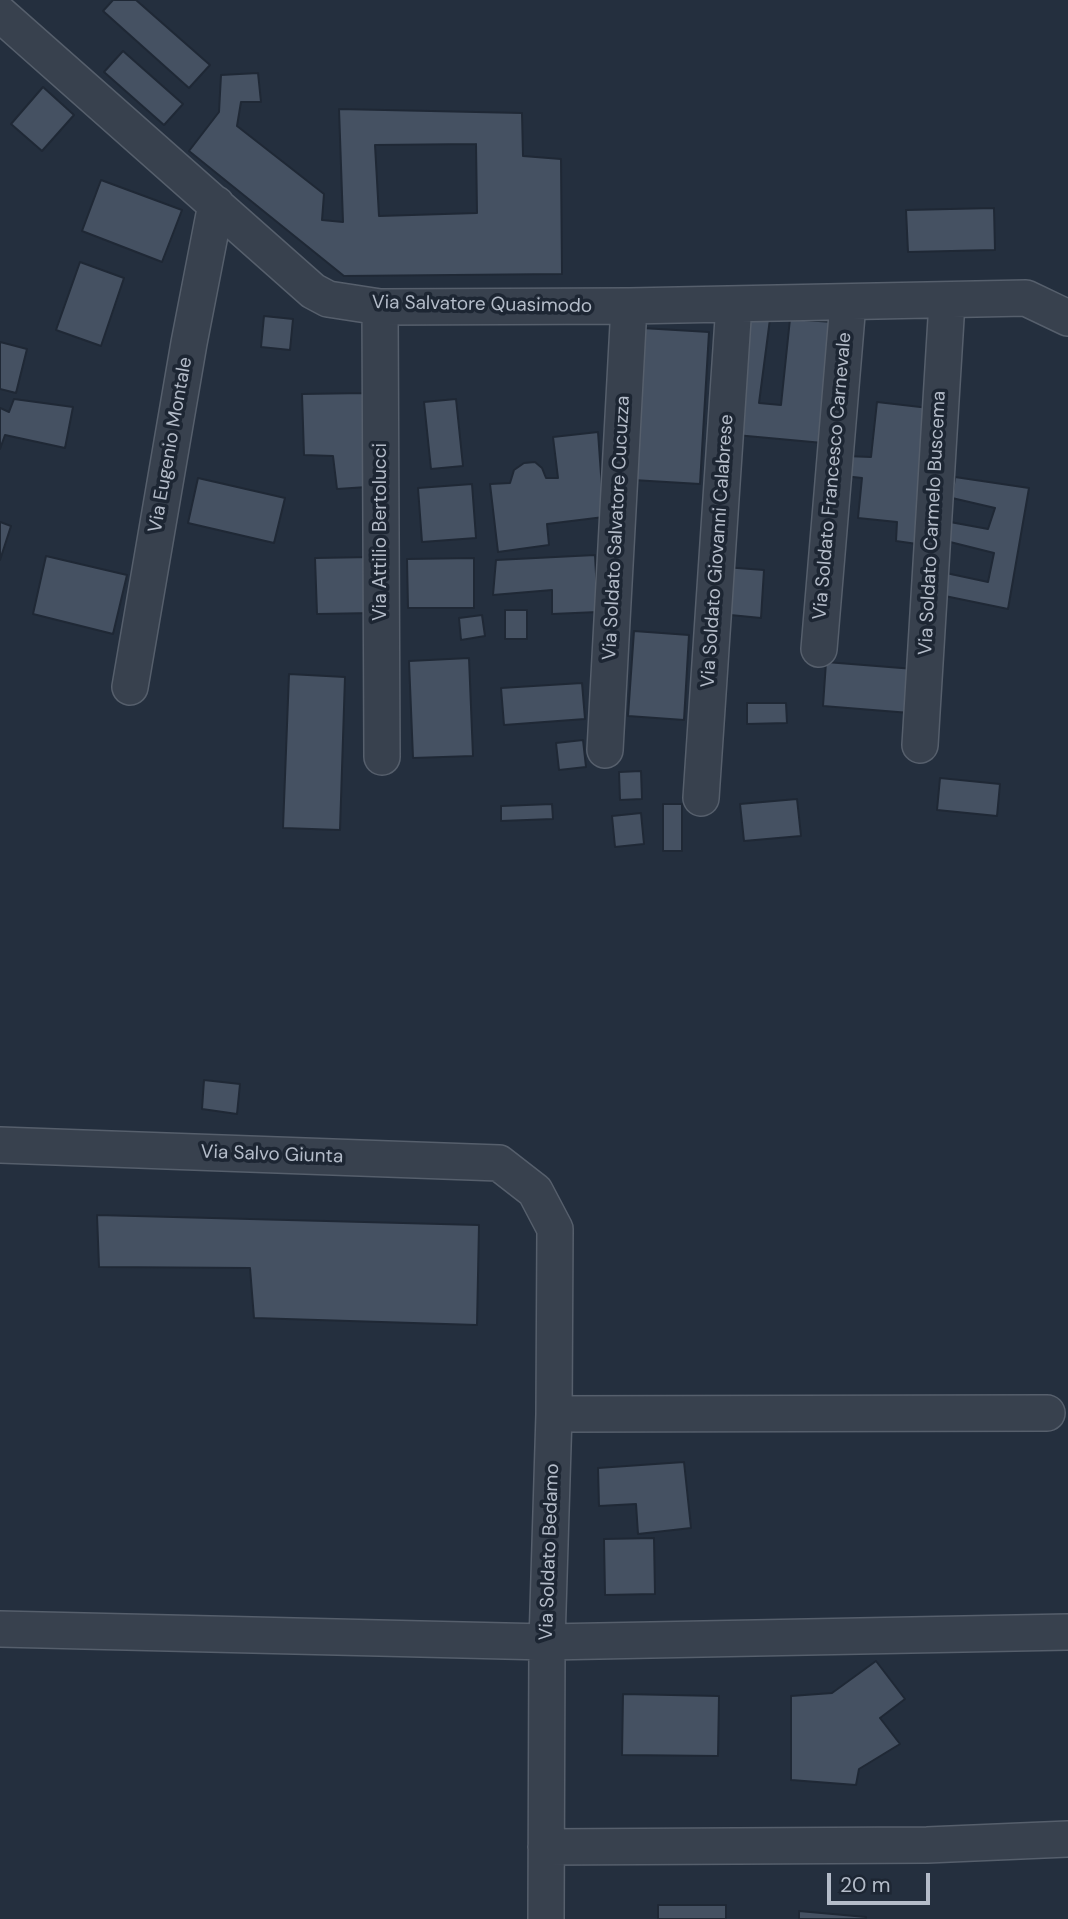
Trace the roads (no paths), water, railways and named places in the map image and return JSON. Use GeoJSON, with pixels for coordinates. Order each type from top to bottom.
{"type":"FeatureCollection","features":[{"type":"Feature","properties":{"kind":"street"},"geometry":{"type":"LineString","coordinates":[[0,15],[9,0]]}},
{"type":"Feature","properties":{"kind":"street","name":"Via Salvatore Quasimodo"},"geometry":{"type":"LineString","coordinates":[[0,15],[313,291],[328,299],[380,307],[1026,299],[1068,317]]}},
{"type":"Feature","properties":{"kind":"street","name":"Via Eugenio Montale"},"geometry":{"type":"LineString","coordinates":[[130,687],[189,343],[216,204]]}},
{"type":"Feature","properties":{"kind":"street","name":"Via Soldato Carmelo Buscema"},"geometry":{"type":"LineString","coordinates":[[920,745],[947,302]]}},
{"type":"Feature","properties":{"kind":"street","name":"Via Soldato Giovanni Calabrese"},"geometry":{"type":"LineString","coordinates":[[701,798],[734,303]]}},
{"type":"Feature","properties":{"kind":"street","name":"Via Soldato Francesco Carnevale"},"geometry":{"type":"LineString","coordinates":[[819,649],[848,303]]}},
{"type":"Feature","properties":{"kind":"street","name":"Via Soldato Salvatore Cucuzza"},"geometry":{"type":"LineString","coordinates":[[605,750],[629,306]]}},
{"type":"Feature","properties":{"kind":"street","name":"Via Attilio Bertolucci"},"geometry":{"type":"LineString","coordinates":[[380,307],[382,757]]}},
{"type":"Feature","properties":{"kind":"street","name":"Via Salvo Giunta"},"geometry":{"type":"LineString","coordinates":[[0,1145],[499,1163],[536,1191]]}},
{"type":"Feature","properties":{"kind":"street","name":"Via Soldato Bedamo"},"geometry":{"type":"LineString","coordinates":[[536,1191],[555,1230],[554,1414],[547,1642],[546,1919]]}},
{"type":"Feature","properties":{"kind":"street"},"geometry":{"type":"LineString","coordinates":[[554,1414],[1047,1413]]}},
{"type":"Feature","properties":{"kind":"street"},"geometry":{"type":"LineString","coordinates":[[0,1629],[547,1642],[1068,1632]]}},
{"type":"Feature","properties":{"kind":"street"},"geometry":{"type":"LineString","coordinates":[[546,1847],[927,1845],[1068,1839]]}}]}
